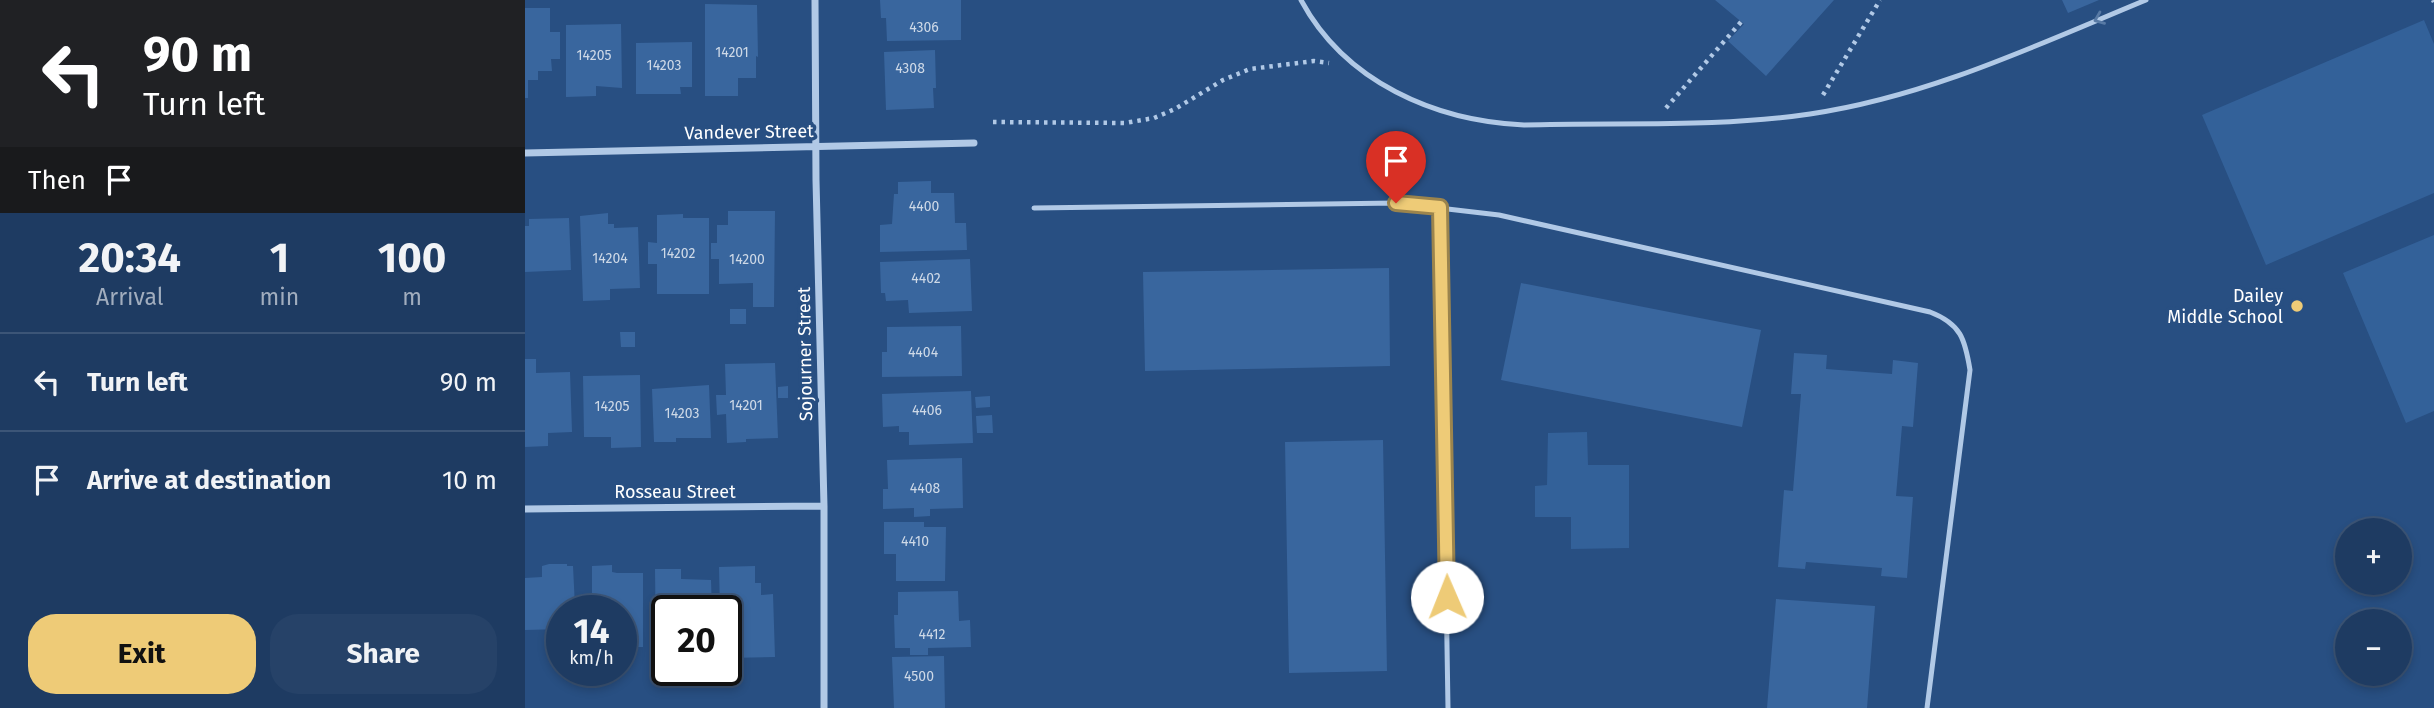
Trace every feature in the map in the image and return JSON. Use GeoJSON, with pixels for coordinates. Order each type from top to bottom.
{"type":"FeatureCollection","features":[{"type":"Feature","properties":{"kind":"street","name":"Sojourner Street"},"geometry":{"type":"LineString","coordinates":[[815,0],[824,506],[824,708]]}},
{"type":"Feature","properties":{"kind":"street","name":"Vandever Street"},"geometry":{"type":"LineString","coordinates":[[525,153],[974,143]]}},
{"type":"Feature","properties":{"kind":"street","name":"Rosseau Street"},"geometry":{"type":"LineString","coordinates":[[525,509],[824,506]]}},
{"type":"Feature","properties":{"kind":"lane"},"geometry":{"type":"LineString","coordinates":[[1301,0],[1337,49],[1396,93],[1447,114],[1497,124],[1749,121],[1812,114],[1895,96],[1954,76],[2146,0]]}},
{"type":"Feature","properties":{"kind":"lane"},"geometry":{"type":"LineString","coordinates":[[1034,208],[1396,203],[1440,207],[1526,221],[1930,312],[1950,320],[1967,348],[1970,370],[1927,708]]}},
{"type":"Feature","properties":{"kind":"lane"},"geometry":{"type":"LineString","coordinates":[[1440,207],[1448,708]]}},
{"type":"Feature","properties":{"kind":"path"},"geometry":{"type":"LineString","coordinates":[[1812,114],[1880,0]]}},
{"type":"Feature","properties":{"kind":"path"},"geometry":{"type":"LineString","coordinates":[[1660,122],[1667,103],[1741,22]]}},
{"type":"Feature","properties":{"kind":"path"},"geometry":{"type":"LineString","coordinates":[[993,122],[1125,123],[1154,118],[1175,109],[1223,80],[1249,69],[1314,61],[1358,67]]}},
{"type":"Feature","properties":{"kind":"shaded area"},"geometry":{"type":"Polygon","coordinates":[[[2424,20],[2434,44],[2434,193],[2266,265],[2202,115],[2424,20]]]}},
{"type":"Feature","properties":{"kind":"shaded area"},"geometry":{"type":"Polygon","coordinates":[[[2434,235],[2434,411],[2406,423],[2343,273],[2434,235]]]}},
{"type":"Feature","properties":{"kind":"shaded area"},"geometry":{"type":"Polygon","coordinates":[[[1587,432],[1588,465],[1629,465],[1629,548],[1571,549],[1571,517],[1535,517],[1535,486],[1547,485],[1548,433],[1587,432]]]}},
{"type":"Feature","properties":{"kind":"building"},"geometry":{"type":"Polygon","coordinates":[[[880,0],[961,0],[961,40],[887,41],[886,18],[881,18],[880,0]]]}},
{"type":"Feature","properties":{"kind":"building"},"geometry":{"type":"Polygon","coordinates":[[[1715,0],[1834,0],[1766,76],[1728,41],[1744,24],[1715,0]]]}},
{"type":"Feature","properties":{"kind":"building"},"geometry":{"type":"Polygon","coordinates":[[[2062,0],[2099,0],[2068,13],[2062,0]]]}},
{"type":"Feature","properties":{"kind":"building"},"geometry":{"type":"Polygon","coordinates":[[[705,4],[757,5],[756,78],[738,78],[738,96],[705,96],[705,4]]]}},
{"type":"Feature","properties":{"kind":"building"},"geometry":{"type":"Polygon","coordinates":[[[525,8],[550,8],[550,32],[560,32],[560,59],[551,59],[552,71],[538,71],[538,80],[528,80],[528,98],[525,98],[525,8]]]}},
{"type":"Feature","properties":{"kind":"building"},"geometry":{"type":"Polygon","coordinates":[[[621,24],[622,88],[596,86],[596,96],[566,97],[566,25],[621,24]]]}},
{"type":"Feature","properties":{"kind":"building"},"geometry":{"type":"Polygon","coordinates":[[[692,42],[692,87],[680,87],[681,94],[636,94],[636,43],[692,42]]]}},
{"type":"Feature","properties":{"kind":"building"},"geometry":{"type":"Polygon","coordinates":[[[935,50],[934,108],[886,110],[884,52],[935,50]]]}},
{"type":"Feature","properties":{"kind":"building"},"geometry":{"type":"Polygon","coordinates":[[[931,181],[931,193],[954,193],[955,223],[966,223],[967,250],[880,252],[880,225],[892,224],[894,194],[898,194],[898,182],[931,181]]]}},
{"type":"Feature","properties":{"kind":"building"},"geometry":{"type":"Polygon","coordinates":[[[728,211],[775,211],[774,307],[753,307],[753,283],[719,284],[719,259],[711,259],[711,243],[717,243],[717,225],[728,225],[728,211]]]}},
{"type":"Feature","properties":{"kind":"building"},"geometry":{"type":"Polygon","coordinates":[[[608,213],[608,224],[614,224],[614,228],[638,227],[640,288],[610,289],[610,300],[583,301],[580,216],[608,213]]]}},
{"type":"Feature","properties":{"kind":"building"},"geometry":{"type":"Polygon","coordinates":[[[683,214],[683,218],[709,218],[709,294],[657,294],[657,264],[648,264],[648,242],[657,243],[657,215],[683,214]]]}},
{"type":"Feature","properties":{"kind":"building"},"geometry":{"type":"Polygon","coordinates":[[[569,218],[571,270],[525,272],[525,226],[529,226],[529,219],[569,218]]]}},
{"type":"Feature","properties":{"kind":"building"},"geometry":{"type":"Polygon","coordinates":[[[970,259],[972,311],[909,313],[908,300],[886,301],[885,293],[881,293],[880,262],[970,259]]]}},
{"type":"Feature","properties":{"kind":"building"},"geometry":{"type":"Polygon","coordinates":[[[1389,268],[1390,366],[1145,371],[1143,272],[1389,268]]]}},
{"type":"Feature","properties":{"kind":"building"},"geometry":{"type":"Polygon","coordinates":[[[1521,283],[1761,330],[1742,427],[1501,380],[1521,283]]]}},
{"type":"Feature","properties":{"kind":"building"},"geometry":{"type":"Polygon","coordinates":[[[730,309],[746,309],[746,324],[730,324],[730,309]]]}},
{"type":"Feature","properties":{"kind":"building"},"geometry":{"type":"Polygon","coordinates":[[[961,326],[962,376],[882,377],[882,352],[887,352],[887,327],[961,326]]]}},
{"type":"Feature","properties":{"kind":"building"},"geometry":{"type":"Polygon","coordinates":[[[620,332],[635,332],[635,347],[621,347],[620,332]]]}},
{"type":"Feature","properties":{"kind":"building"},"geometry":{"type":"Polygon","coordinates":[[[1794,353],[1827,355],[1826,369],[1892,374],[1893,360],[1918,363],[1913,427],[1902,426],[1896,496],[1913,497],[1907,578],[1881,576],[1882,568],[1806,562],[1805,569],[1778,567],[1784,490],[1793,491],[1801,394],[1791,394],[1794,353]]]}},
{"type":"Feature","properties":{"kind":"building"},"geometry":{"type":"Polygon","coordinates":[[[525,359],[536,359],[536,373],[570,372],[572,432],[548,433],[548,446],[525,447],[525,359]]]}},
{"type":"Feature","properties":{"kind":"building"},"geometry":{"type":"Polygon","coordinates":[[[775,363],[778,438],[746,439],[746,442],[727,443],[726,414],[717,415],[716,395],[726,395],[725,364],[775,363]]]}},
{"type":"Feature","properties":{"kind":"building"},"geometry":{"type":"Polygon","coordinates":[[[640,375],[641,447],[611,448],[611,437],[584,437],[583,376],[640,375]]]}},
{"type":"Feature","properties":{"kind":"building"},"geometry":{"type":"Polygon","coordinates":[[[709,385],[711,438],[676,438],[676,442],[654,442],[652,389],[709,385]]]}},
{"type":"Feature","properties":{"kind":"building"},"geometry":{"type":"Polygon","coordinates":[[[788,386],[788,398],[778,398],[778,387],[788,386]]]}},
{"type":"Feature","properties":{"kind":"building"},"geometry":{"type":"Polygon","coordinates":[[[971,391],[973,443],[909,445],[909,432],[899,432],[899,426],[883,427],[882,394],[971,391]]]}},
{"type":"Feature","properties":{"kind":"building"},"geometry":{"type":"Polygon","coordinates":[[[990,396],[990,407],[976,408],[975,397],[990,396]]]}},
{"type":"Feature","properties":{"kind":"building"},"geometry":{"type":"Polygon","coordinates":[[[992,415],[993,433],[977,433],[976,416],[992,415]]]}},
{"type":"Feature","properties":{"kind":"building"},"geometry":{"type":"Polygon","coordinates":[[[1383,440],[1387,671],[1289,673],[1285,442],[1383,440]]]}},
{"type":"Feature","properties":{"kind":"building"},"geometry":{"type":"Polygon","coordinates":[[[962,458],[963,508],[930,509],[930,516],[914,517],[914,508],[883,509],[883,489],[888,489],[887,460],[962,458]]]}},
{"type":"Feature","properties":{"kind":"building"},"geometry":{"type":"Polygon","coordinates":[[[884,522],[924,522],[924,527],[946,527],[945,581],[896,581],[896,554],[884,554],[884,522]]]}},
{"type":"Feature","properties":{"kind":"building"},"geometry":{"type":"Polygon","coordinates":[[[612,565],[612,572],[643,573],[643,647],[637,647],[637,595],[592,595],[592,566],[612,565]]]}},
{"type":"Feature","properties":{"kind":"building"},"geometry":{"type":"Polygon","coordinates":[[[542,566],[573,566],[574,595],[546,595],[546,629],[525,630],[525,578],[542,577],[542,566]]]}},
{"type":"Feature","properties":{"kind":"building"},"geometry":{"type":"Polygon","coordinates":[[[755,566],[755,583],[761,583],[761,595],[773,594],[775,657],[742,658],[742,595],[720,595],[719,567],[755,566]]]}},
{"type":"Feature","properties":{"kind":"building"},"geometry":{"type":"Polygon","coordinates":[[[655,569],[681,569],[681,579],[711,580],[711,595],[655,595],[655,569]]]}},
{"type":"Feature","properties":{"kind":"building"},"geometry":{"type":"Polygon","coordinates":[[[958,591],[959,621],[970,620],[971,647],[928,648],[928,655],[910,655],[910,648],[895,648],[894,615],[898,615],[898,592],[958,591]]]}},
{"type":"Feature","properties":{"kind":"building"},"geometry":{"type":"Polygon","coordinates":[[[1776,599],[1875,606],[1867,708],[1767,708],[1776,599]]]}},
{"type":"Feature","properties":{"kind":"building"},"geometry":{"type":"Polygon","coordinates":[[[944,656],[945,708],[894,708],[892,657],[944,656]]]}},
{"type":"Feature","properties":{"kind":"place","name":"Dailey Middle School"},"geometry":{"type":"Point","coordinates":[2297,306]}},
{"type":"Feature","properties":{"kind":"route"},"geometry":{"type":"LineString","coordinates":[[1396,203],[1440,207],[1447,597]]}}]}
